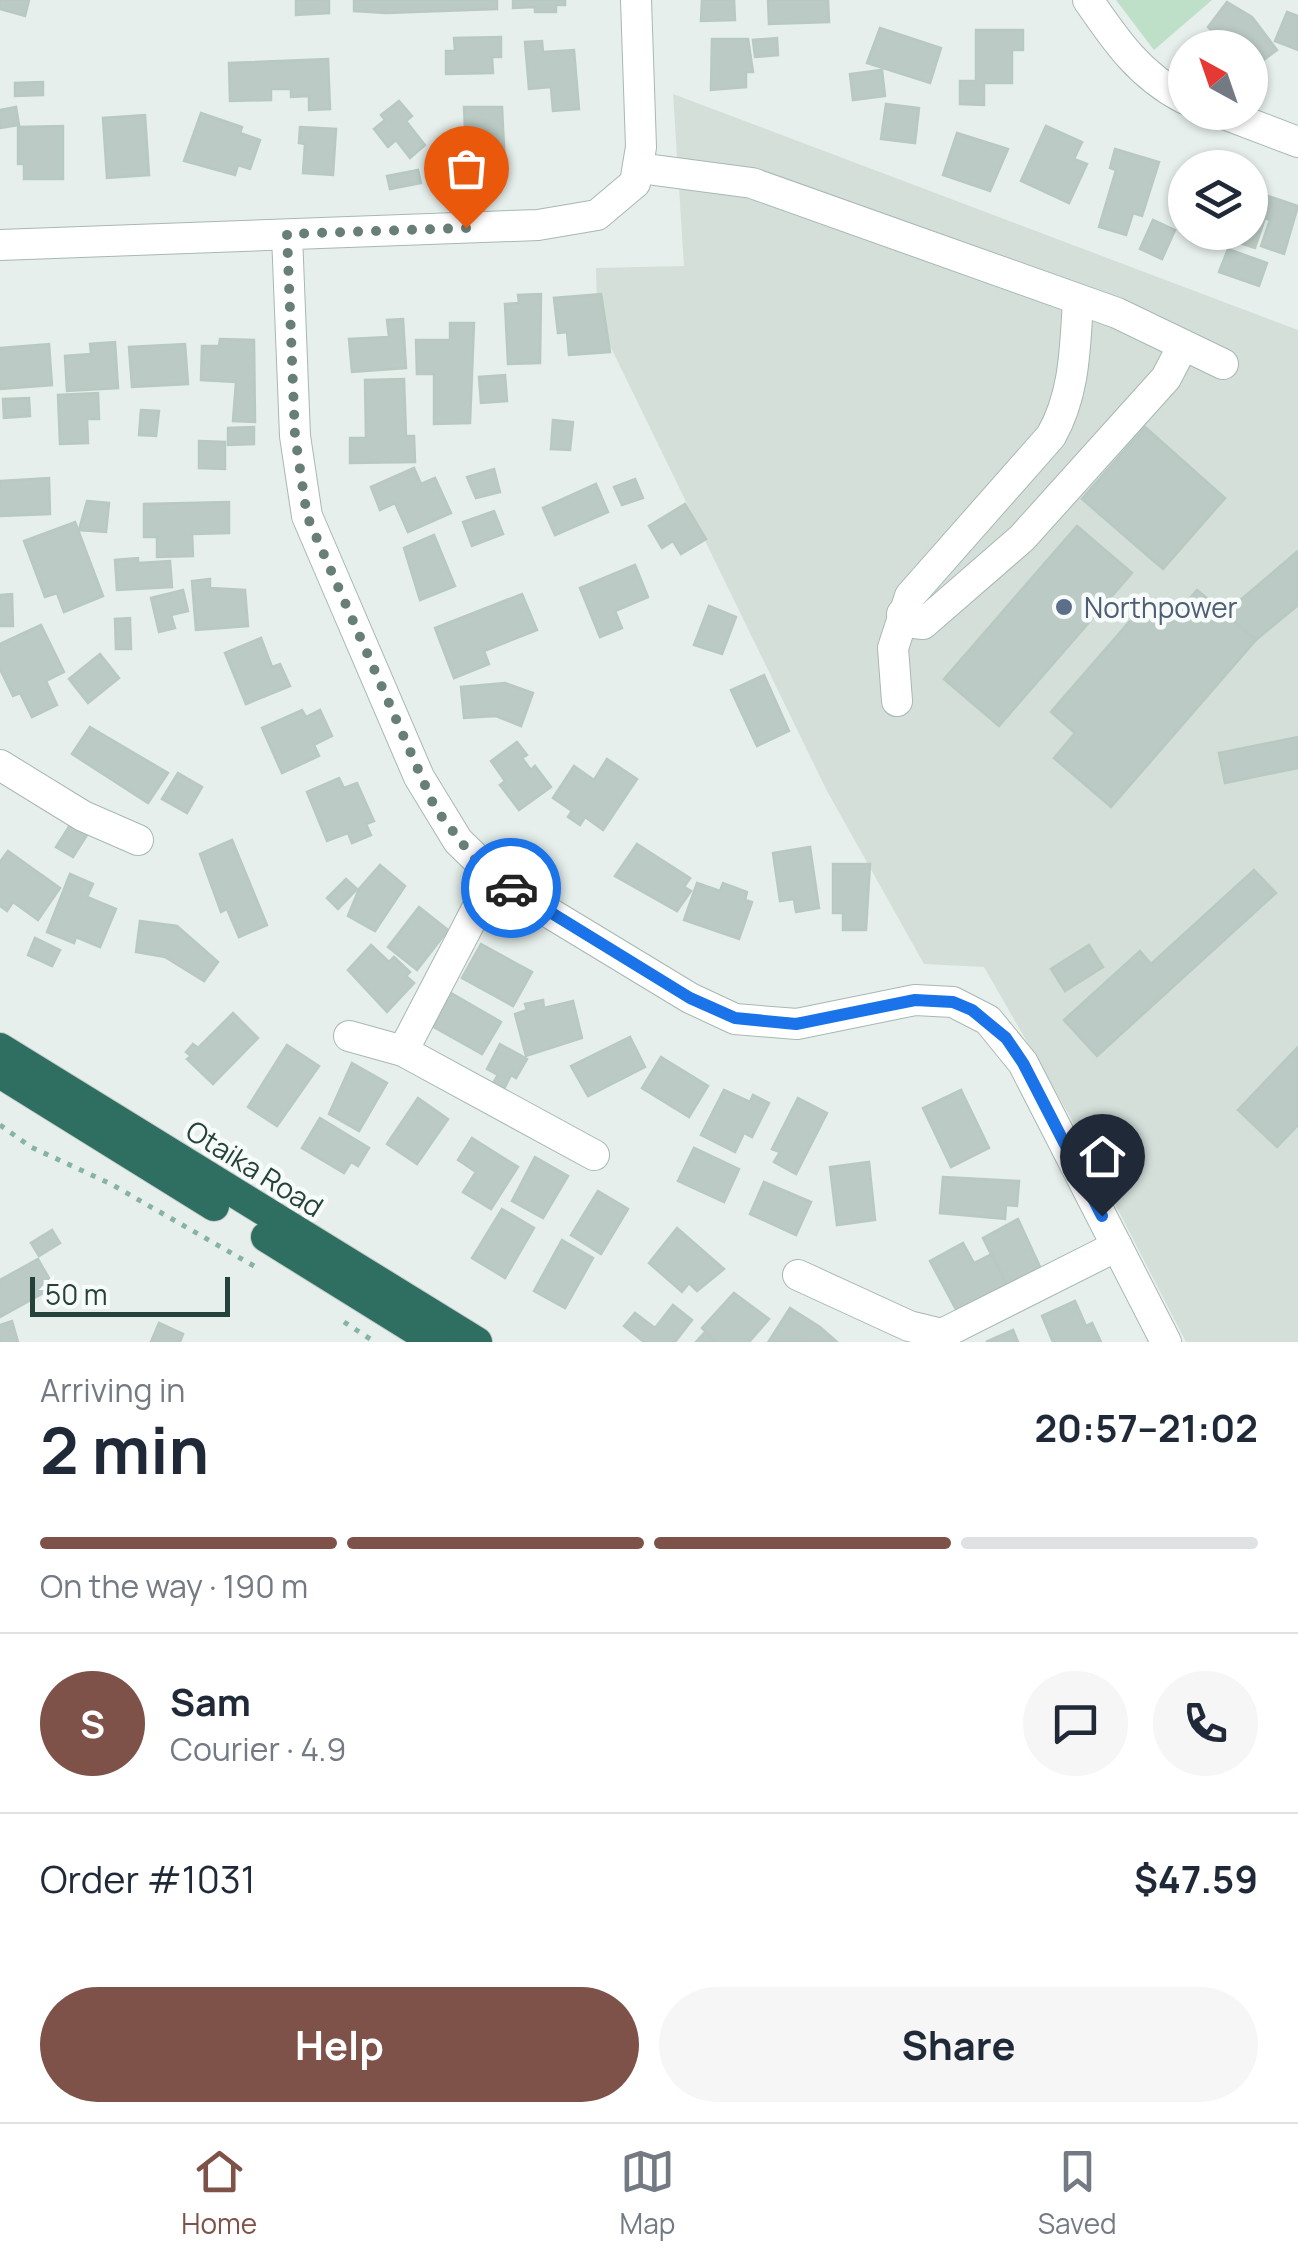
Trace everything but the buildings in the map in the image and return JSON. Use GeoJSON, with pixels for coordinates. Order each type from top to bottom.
{"type":"FeatureCollection","features":[{"type":"Feature","properties":{"kind":"highway","name":"Otaika Road"},"geometry":{"type":"LineString","coordinates":[[0,1048],[477,1342]]}},
{"type":"Feature","properties":{"kind":"highway","name":"Otaika Road"},"geometry":{"type":"LineString","coordinates":[[0,1073],[435,1342]]}},
{"type":"Feature","properties":{"kind":"street"},"geometry":{"type":"LineString","coordinates":[[0,245],[577,221],[612,207],[635,183],[639,168],[636,0]]}},
{"type":"Feature","properties":{"kind":"street"},"geometry":{"type":"LineString","coordinates":[[1088,0],[1138,67],[1168,91]]}},
{"type":"Feature","properties":{"kind":"street"},"geometry":{"type":"LineString","coordinates":[[1266,130],[1298,142]]}},
{"type":"Feature","properties":{"kind":"street"},"geometry":{"type":"LineString","coordinates":[[639,168],[752,184],[1158,330],[1177,344],[1223,364]]}},
{"type":"Feature","properties":{"kind":"street"},"geometry":{"type":"LineString","coordinates":[[287,234],[295,436],[307,516],[435,808],[458,842],[494,876],[690,998],[735,1018],[796,1024],[915,1000],[953,1002],[972,1010],[1006,1038],[1023,1063],[1166,1342]]}},
{"type":"Feature","properties":{"kind":"street"},"geometry":{"type":"LineString","coordinates":[[897,701],[894,648],[902,614],[926,575],[1051,436],[1063,416],[1073,369],[1078,300]]}},
{"type":"Feature","properties":{"kind":"street"},"geometry":{"type":"LineString","coordinates":[[902,614],[907,622],[923,624],[1022,538],[1166,378],[1178,355],[1177,344]]}},
{"type":"Feature","properties":{"kind":"street"},"geometry":{"type":"LineString","coordinates":[[0,765],[83,816],[138,840]]}},
{"type":"Feature","properties":{"kind":"street"},"geometry":{"type":"LineString","coordinates":[[402,1051],[494,876]]}},
{"type":"Feature","properties":{"kind":"street"},"geometry":{"type":"LineString","coordinates":[[349,1036],[402,1051],[594,1155]]}},
{"type":"Feature","properties":{"kind":"street"},"geometry":{"type":"LineString","coordinates":[[798,1275],[908,1326],[942,1334],[1118,1246]]}},
{"type":"Feature","properties":{"kind":"path"},"geometry":{"type":"LineString","coordinates":[[0,1124],[30,1146],[110,1184],[262,1270]]}},
{"type":"Feature","properties":{"kind":"path"},"geometry":{"type":"LineString","coordinates":[[343,1321],[376,1342]]}},
{"type":"Feature","properties":{"kind":"shaded area"},"geometry":{"type":"Polygon","coordinates":[[[673,94],[1298,330],[1298,1342],[1186,1342],[1073,1122],[984,967],[924,964],[827,791],[597,319],[596,268],[684,266],[673,94]]]}},
{"type":"Feature","properties":{"kind":"green space"},"geometry":{"type":"Polygon","coordinates":[[[1116,0],[1212,0],[1177,30],[1168,30],[1168,38],[1154,50],[1116,0]]]}},
{"type":"Feature","properties":{"kind":"way so far"},"geometry":{"type":"LineString","coordinates":[[466,228],[287,234],[295,436],[307,516],[419,777],[458,842],[511,888]]}},
{"type":"Feature","properties":{"kind":"place","name":"Northpower"},"geometry":{"type":"Point","coordinates":[1064,607]}},
{"type":"Feature","properties":{"kind":"route"},"geometry":{"type":"LineString","coordinates":[[511,888],[690,998],[735,1018],[796,1024],[915,1000],[953,1002],[972,1010],[1006,1038],[1023,1063],[1102,1216]]}}]}
